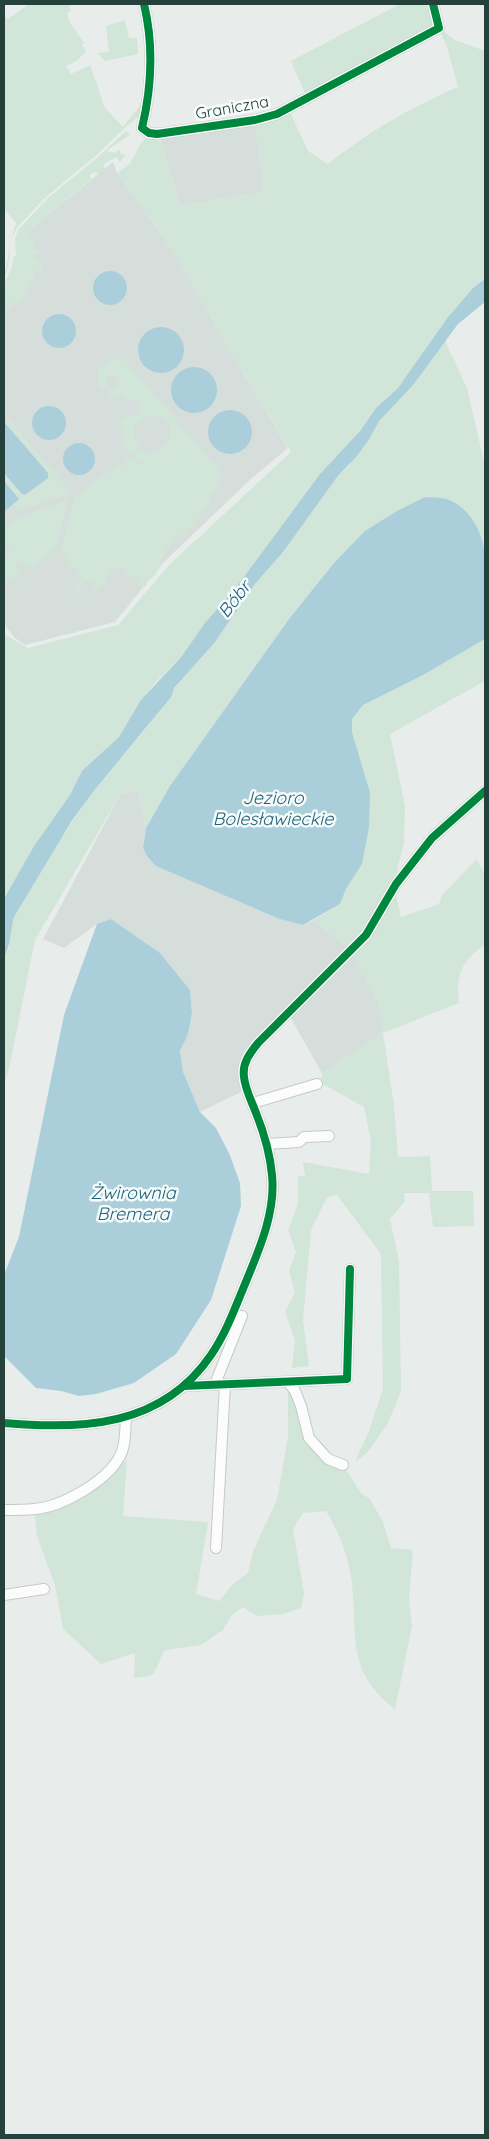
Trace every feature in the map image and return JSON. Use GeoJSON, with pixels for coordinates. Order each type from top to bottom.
{"type":"FeatureCollection","features":[{"type":"Feature","properties":{"kind":"street","name":"Graniczna"},"geometry":{"type":"LineString","coordinates":[[144,4],[152,57],[148,98],[142,128],[149,133],[157,134],[254,120],[277,114],[438,28],[433,4]]}},
{"type":"Feature","properties":{"kind":"street"},"geometry":{"type":"LineString","coordinates":[[4,1423],[68,1426],[126,1418],[170,1396],[184,1386],[204,1365],[226,1330],[260,1244],[272,1201],[272,1175],[267,1144],[244,1078],[246,1060],[252,1051],[366,935],[396,884],[432,838],[485,791]]}},
{"type":"Feature","properties":{"kind":"street"},"geometry":{"type":"LineString","coordinates":[[252,1103],[317,1084]]}},
{"type":"Feature","properties":{"kind":"street"},"geometry":{"type":"LineString","coordinates":[[267,1144],[299,1142],[304,1137],[329,1136]]}},
{"type":"Feature","properties":{"kind":"street"},"geometry":{"type":"LineString","coordinates":[[184,1386],[347,1379],[350,1269]]}},
{"type":"Feature","properties":{"kind":"street"},"geometry":{"type":"LineString","coordinates":[[216,1548],[220,1384],[242,1316]]}},
{"type":"Feature","properties":{"kind":"street"},"geometry":{"type":"LineString","coordinates":[[288,1382],[295,1390],[309,1438],[328,1459],[343,1465]]}},
{"type":"Feature","properties":{"kind":"street"},"geometry":{"type":"LineString","coordinates":[[4,1510],[34,1510],[46,1507],[77,1494],[94,1484],[109,1472],[120,1456],[125,1440],[126,1418]]}},
{"type":"Feature","properties":{"kind":"street"},"geometry":{"type":"LineString","coordinates":[[4,1595],[44,1589]]}},
{"type":"Feature","properties":{"kind":"shaded area"},"geometry":{"type":"Polygon","coordinates":[[[255,120],[264,192],[180,206],[162,143],[157,134],[255,120]]]}},
{"type":"Feature","properties":{"kind":"shaded area"},"geometry":{"type":"Polygon","coordinates":[[[113,162],[117,173],[174,252],[288,448],[252,478],[163,563],[115,622],[25,645],[15,638],[4,624],[4,298],[27,232],[113,162]]]}},
{"type":"Feature","properties":{"kind":"shaded area"},"geometry":{"type":"Polygon","coordinates":[[[138,791],[146,828],[143,848],[157,866],[303,925],[314,920],[351,951],[380,1008],[383,1033],[322,1073],[289,1015],[246,1060],[247,1089],[200,1112],[183,1072],[180,1051],[188,1034],[192,1013],[190,990],[160,953],[111,919],[97,924],[64,948],[43,939],[121,793],[138,791]]]}},
{"type":"Feature","properties":{"kind":"green space"},"geometry":{"type":"Polygon","coordinates":[[[29,4],[70,4],[70,12],[67,13],[70,23],[84,43],[81,45],[85,48],[85,53],[76,61],[66,66],[71,74],[90,65],[105,108],[123,127],[142,103],[144,103],[141,115],[35,208],[15,231],[10,248],[16,223],[4,208],[4,15],[8,19],[29,4]]]}},
{"type":"Feature","properties":{"kind":"green space"},"geometry":{"type":"Polygon","coordinates":[[[400,4],[433,4],[439,28],[455,40],[485,51],[485,279],[473,288],[448,317],[402,384],[376,408],[360,431],[320,474],[235,589],[181,657],[153,685],[119,737],[83,771],[70,795],[34,846],[4,900],[4,634],[28,648],[118,625],[169,565],[291,452],[236,361],[174,252],[117,173],[129,164],[142,142],[150,137],[162,143],[180,206],[264,192],[255,120],[288,108],[308,151],[328,164],[390,121],[458,87],[447,47],[439,29],[307,98],[291,61],[400,4]]]}},
{"type":"Feature","properties":{"kind":"green space"},"geometry":{"type":"Polygon","coordinates":[[[125,20],[129,38],[137,38],[138,54],[105,61],[98,53],[109,52],[106,26],[125,20]]]}},
{"type":"Feature","properties":{"kind":"green space"},"geometry":{"type":"Polygon","coordinates":[[[126,131],[130,134],[106,151],[115,153],[120,149],[121,155],[126,154],[120,162],[116,157],[104,164],[104,169],[99,174],[94,172],[90,175],[91,179],[27,232],[36,245],[32,250],[39,249],[39,253],[34,254],[43,266],[42,273],[36,269],[34,278],[28,283],[27,298],[16,305],[13,300],[11,307],[4,316],[4,284],[11,270],[14,256],[16,256],[15,239],[19,229],[48,198],[96,159],[126,131]]]}},
{"type":"Feature","properties":{"kind":"green space"},"geometry":{"type":"Polygon","coordinates":[[[10,248],[8,266],[4,278],[10,248]]]}},
{"type":"Feature","properties":{"kind":"green space"},"geometry":{"type":"Polygon","coordinates":[[[445,341],[467,388],[485,466],[485,554],[483,543],[334,563],[289,619],[170,786],[146,828],[138,791],[121,793],[35,940],[9,1069],[4,1084],[4,958],[9,948],[9,933],[14,917],[60,839],[93,792],[147,727],[184,675],[215,642],[255,584],[283,552],[295,532],[337,477],[348,467],[378,421],[414,384],[445,341]]]}},
{"type":"Feature","properties":{"kind":"green space"},"geometry":{"type":"Polygon","coordinates":[[[110,359],[125,360],[219,470],[221,478],[216,484],[219,488],[212,495],[207,509],[202,511],[201,516],[191,528],[186,530],[184,536],[177,535],[173,543],[165,549],[155,575],[144,582],[147,585],[146,587],[141,584],[138,587],[138,580],[129,575],[127,577],[123,568],[117,569],[115,567],[110,571],[105,584],[100,586],[99,591],[92,586],[94,584],[86,579],[82,581],[84,584],[79,589],[82,593],[78,595],[73,587],[77,586],[82,576],[77,573],[80,571],[70,566],[62,551],[76,496],[119,464],[121,466],[126,463],[124,460],[131,455],[140,465],[144,462],[140,462],[136,457],[138,455],[135,456],[133,453],[141,448],[149,454],[156,452],[166,444],[170,434],[170,429],[162,417],[147,416],[134,428],[135,438],[140,446],[130,454],[122,442],[126,438],[122,432],[124,429],[120,424],[117,427],[116,424],[126,415],[131,417],[138,415],[142,406],[136,399],[126,401],[121,395],[114,400],[106,390],[113,390],[118,387],[119,380],[115,376],[107,377],[106,387],[102,390],[97,384],[97,370],[110,359]]]}},
{"type":"Feature","properties":{"kind":"green space"},"geometry":{"type":"Polygon","coordinates":[[[10,420],[68,489],[69,494],[19,510],[12,505],[19,499],[4,481],[4,473],[23,495],[36,487],[39,490],[37,486],[48,477],[47,471],[6,424],[10,420]]]}},
{"type":"Feature","properties":{"kind":"green space"},"geometry":{"type":"Polygon","coordinates":[[[68,500],[57,545],[48,556],[31,568],[18,560],[16,566],[21,575],[12,580],[4,579],[4,549],[8,554],[11,552],[5,542],[5,530],[19,518],[29,513],[68,500]]]}},
{"type":"Feature","properties":{"kind":"green space"},"geometry":{"type":"Polygon","coordinates":[[[485,639],[485,681],[390,734],[405,806],[404,843],[397,870],[396,894],[401,917],[439,904],[442,895],[477,859],[485,875],[485,945],[470,957],[462,969],[458,984],[459,1003],[383,1033],[380,1008],[351,951],[314,920],[340,904],[346,889],[362,864],[357,750],[352,732],[352,719],[363,705],[423,675],[485,639]]]}},
{"type":"Feature","properties":{"kind":"green space"},"geometry":{"type":"Polygon","coordinates":[[[383,1033],[394,1105],[398,1157],[430,1156],[432,1191],[473,1191],[474,1226],[433,1227],[429,1193],[404,1193],[405,1201],[390,1219],[399,1261],[401,1391],[388,1423],[368,1452],[355,1462],[369,1431],[383,1389],[381,1254],[337,1195],[327,1197],[311,1230],[303,1320],[309,1366],[292,1368],[295,1340],[285,1312],[295,1293],[289,1270],[296,1252],[288,1230],[298,1204],[298,1176],[305,1176],[303,1162],[369,1174],[371,1141],[364,1107],[321,1083],[322,1073],[383,1033]]]}},
{"type":"Feature","properties":{"kind":"green space"},"geometry":{"type":"Polygon","coordinates":[[[288,1382],[309,1438],[343,1465],[361,1493],[370,1499],[383,1522],[391,1548],[413,1550],[409,1599],[412,1626],[395,1709],[367,1679],[360,1664],[356,1648],[349,1567],[342,1542],[326,1511],[303,1513],[293,1529],[304,1593],[301,1608],[283,1614],[257,1616],[243,1607],[231,1616],[223,1630],[201,1645],[165,1650],[153,1675],[134,1678],[135,1653],[101,1664],[63,1629],[55,1585],[37,1536],[34,1509],[112,1473],[127,1460],[123,1516],[208,1522],[196,1594],[219,1601],[233,1584],[248,1573],[253,1551],[277,1500],[288,1437],[288,1382]]]}},
{"type":"Feature","properties":{"kind":"water"},"geometry":{"type":"Polygon","coordinates":[[[110,271],[122,276],[127,288],[122,300],[110,305],[98,300],[93,288],[98,276],[110,271]]]}},
{"type":"Feature","properties":{"kind":"water","name":"Bóbr"},"geometry":{"type":"Polygon","coordinates":[[[485,279],[485,302],[458,324],[414,384],[379,421],[368,441],[337,477],[283,552],[255,584],[215,642],[174,688],[171,697],[93,792],[71,822],[14,917],[8,948],[4,958],[4,899],[34,846],[70,795],[82,771],[119,737],[141,700],[182,656],[205,623],[235,589],[320,474],[360,431],[376,408],[398,388],[448,317],[473,288],[485,279]]]}},
{"type":"Feature","properties":{"kind":"water"},"geometry":{"type":"Polygon","coordinates":[[[59,314],[66,315],[71,319],[75,324],[75,338],[71,343],[66,347],[59,348],[52,347],[47,343],[43,338],[42,331],[43,324],[47,319],[52,315],[59,314]]]}},
{"type":"Feature","properties":{"kind":"water"},"geometry":{"type":"Polygon","coordinates":[[[156,327],[166,327],[180,337],[184,350],[180,363],[174,369],[166,373],[156,373],[142,363],[138,355],[138,345],[148,331],[156,327]]]}},
{"type":"Feature","properties":{"kind":"water"},"geometry":{"type":"Polygon","coordinates":[[[194,367],[207,371],[213,377],[217,390],[213,403],[207,409],[194,413],[181,409],[175,403],[171,390],[175,377],[181,371],[194,367]]]}},
{"type":"Feature","properties":{"kind":"water"},"geometry":{"type":"Polygon","coordinates":[[[49,406],[61,411],[66,423],[61,435],[49,440],[37,435],[32,423],[37,411],[49,406]]]}},
{"type":"Feature","properties":{"kind":"water"},"geometry":{"type":"Polygon","coordinates":[[[234,410],[246,416],[251,423],[251,441],[246,448],[239,453],[226,454],[218,451],[211,444],[208,428],[211,420],[218,413],[234,410]]]}},
{"type":"Feature","properties":{"kind":"water"},"geometry":{"type":"Polygon","coordinates":[[[4,422],[48,473],[48,478],[25,495],[4,473],[4,422]]]}},
{"type":"Feature","properties":{"kind":"water"},"geometry":{"type":"Polygon","coordinates":[[[79,443],[85,444],[90,448],[94,453],[94,465],[90,470],[85,474],[79,475],[73,474],[68,470],[64,465],[63,459],[64,453],[68,448],[73,444],[79,443]]]}},
{"type":"Feature","properties":{"kind":"water"},"geometry":{"type":"Polygon","coordinates":[[[4,481],[19,499],[4,512],[4,481]]]}},
{"type":"Feature","properties":{"kind":"water","name":"Jezioro Bolesławieckie"},"geometry":{"type":"Polygon","coordinates":[[[425,497],[446,499],[457,504],[469,515],[478,530],[485,554],[485,639],[423,675],[363,705],[352,719],[352,732],[370,793],[369,827],[362,864],[346,889],[340,904],[303,925],[280,919],[156,866],[143,848],[146,828],[170,786],[289,619],[334,563],[365,531],[397,511],[425,497]]]}},
{"type":"Feature","properties":{"kind":"water","name":"Żwirownia Bremera"},"geometry":{"type":"Polygon","coordinates":[[[111,919],[160,953],[190,990],[192,1013],[188,1034],[180,1051],[183,1072],[200,1112],[216,1128],[229,1153],[240,1183],[241,1206],[211,1300],[176,1354],[134,1383],[96,1394],[79,1396],[61,1391],[36,1388],[4,1356],[4,1275],[19,1237],[64,1015],[97,924],[111,919]]]}},
{"type":"Feature","properties":{"kind":"cycle path"},"geometry":{"type":"LineString","coordinates":[[144,4],[149,35],[150,81],[142,128],[149,133],[157,134],[255,120],[277,114],[439,28],[433,4]]}},
{"type":"Feature","properties":{"kind":"cycle path"},"geometry":{"type":"LineString","coordinates":[[4,1423],[33,1425],[91,1424],[118,1419],[145,1410],[169,1397],[191,1379],[211,1355],[230,1320],[256,1258],[269,1217],[273,1189],[268,1151],[262,1128],[245,1082],[244,1067],[247,1058],[258,1043],[366,935],[396,884],[432,838],[485,791]]}},
{"type":"Feature","properties":{"kind":"cycle path"},"geometry":{"type":"LineString","coordinates":[[184,1386],[347,1379],[350,1269]]}}]}
